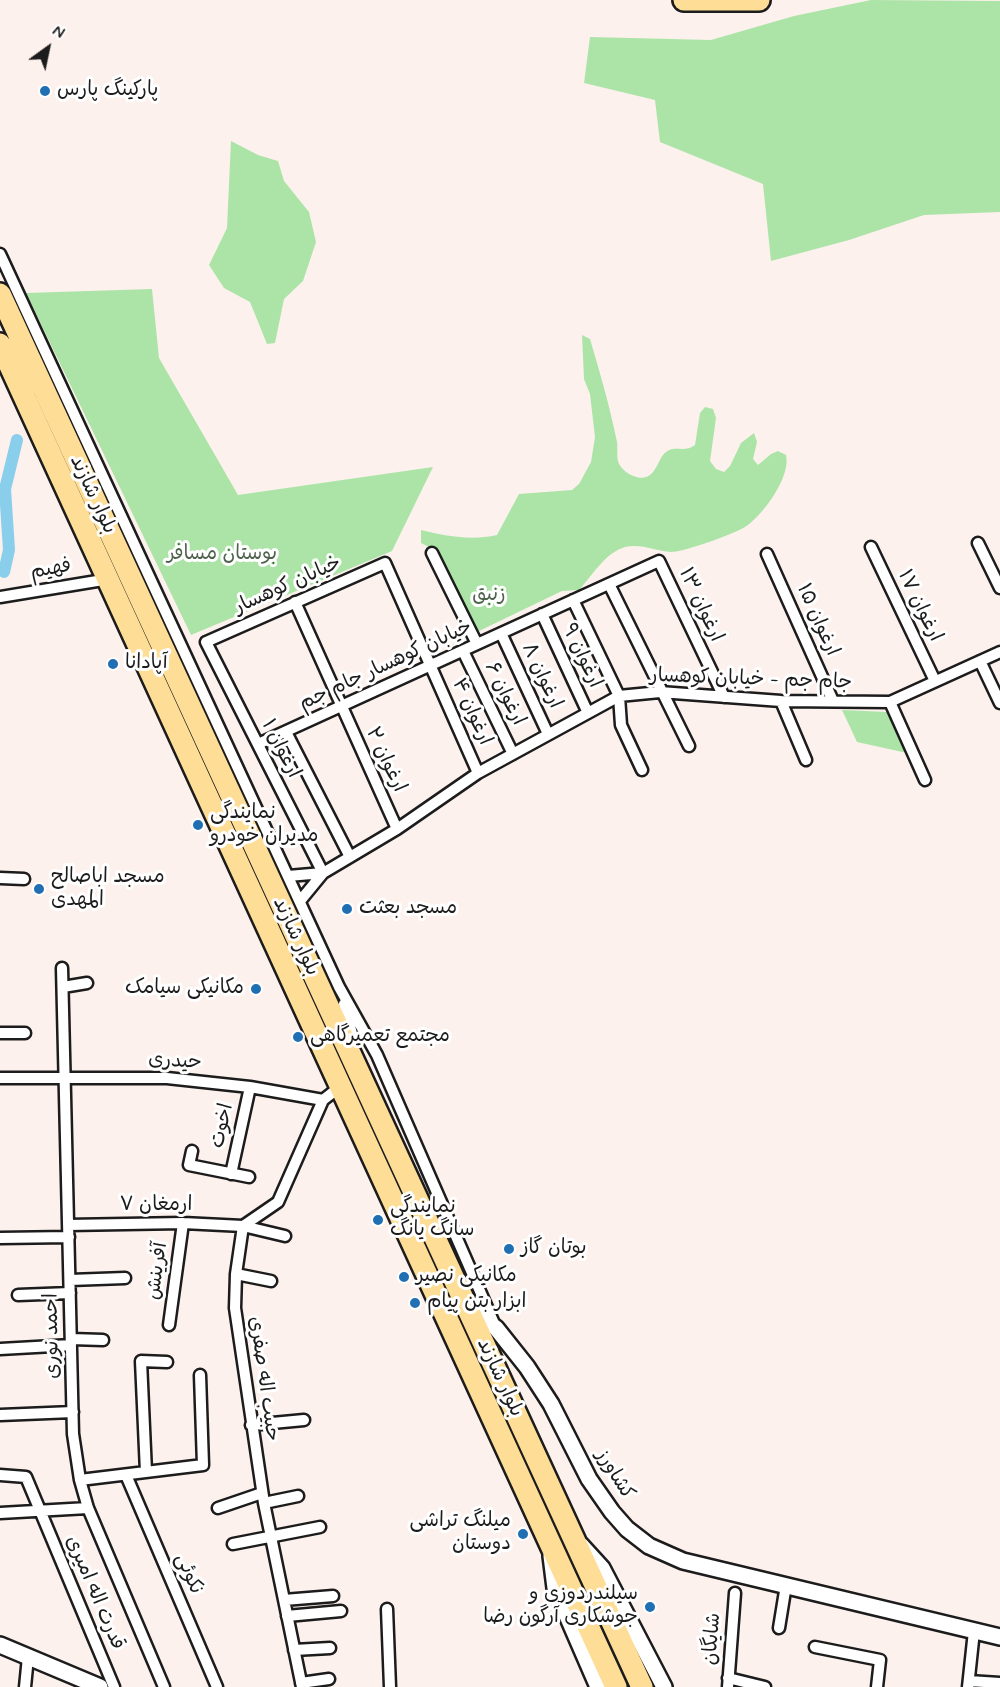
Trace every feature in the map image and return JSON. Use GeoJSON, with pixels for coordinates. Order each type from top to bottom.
{"type":"FeatureCollection","features":[{"type":"Feature","properties":{"kind":"highway"},"geometry":{"type":"LineString","coordinates":[[684,0],[759,0]]}},
{"type":"Feature","properties":{"kind":"highway","name":"بلوار شازند"},"geometry":{"type":"LineString","coordinates":[[0,294],[225,761],[367,1094],[642,1687]]}},
{"type":"Feature","properties":{"kind":"highway","name":"بلوار شازند"},"geometry":{"type":"LineString","coordinates":[[0,344],[615,1687]]}},
{"type":"Feature","properties":{"kind":"street"},"geometry":{"type":"LineString","coordinates":[[0,254],[225,761],[288,876],[339,987],[377,1055],[496,1328]]}},
{"type":"Feature","properties":{"kind":"street"},"geometry":{"type":"LineString","coordinates":[[978,543],[1000,588]]}},
{"type":"Feature","properties":{"kind":"street","name":"ارغوان ۱۷"},"geometry":{"type":"LineString","coordinates":[[870,547],[935,681]]}},
{"type":"Feature","properties":{"kind":"street"},"geometry":{"type":"LineString","coordinates":[[432,553],[477,644]]}},
{"type":"Feature","properties":{"kind":"street","name":"ارغوان ۱۵"},"geometry":{"type":"LineString","coordinates":[[767,554],[833,701]]}},
{"type":"Feature","properties":{"kind":"street","name":"خیابان کوهسار جام جم"},"geometry":{"type":"LineString","coordinates":[[258,744],[660,561]]}},
{"type":"Feature","properties":{"kind":"street","name":"ارغوان ۱۳"},"geometry":{"type":"LineString","coordinates":[[660,561],[724,697]]}},
{"type":"Feature","properties":{"kind":"street","name":"خیابان کوهسار"},"geometry":{"type":"LineString","coordinates":[[206,642],[384,563]]}},
{"type":"Feature","properties":{"kind":"street","name":"ارغوان ۴"},"geometry":{"type":"LineString","coordinates":[[384,563],[478,773]]}},
{"type":"Feature","properties":{"kind":"street","name":"فهیم"},"geometry":{"type":"LineString","coordinates":[[0,597],[109,579]]}},
{"type":"Feature","properties":{"kind":"street"},"geometry":{"type":"LineString","coordinates":[[609,584],[660,692],[689,746]]}},
{"type":"Feature","properties":{"kind":"street"},"geometry":{"type":"LineString","coordinates":[[573,600],[619,696],[621,725],[642,770]]}},
{"type":"Feature","properties":{"kind":"street","name":"ارغوان ۲"},"geometry":{"type":"LineString","coordinates":[[295,602],[397,829]]}},
{"type":"Feature","properties":{"kind":"street","name":"ارغوان ۹"},"geometry":{"type":"LineString","coordinates":[[542,614],[588,713]]}},
{"type":"Feature","properties":{"kind":"street","name":"ارغوان ۸"},"geometry":{"type":"LineString","coordinates":[[501,633],[548,734]]}},
{"type":"Feature","properties":{"kind":"street","name":"ارغوان ۱"},"geometry":{"type":"LineString","coordinates":[[206,642],[323,873]]}},
{"type":"Feature","properties":{"kind":"street","name":"ارغوان ۶"},"geometry":{"type":"LineString","coordinates":[[463,651],[513,754]]}},
{"type":"Feature","properties":{"kind":"street","name":"جام جم - خیابان کوهسار"},"geometry":{"type":"LineString","coordinates":[[323,873],[397,829],[478,773],[619,696],[660,692],[781,701],[890,702],[1000,652]]}},
{"type":"Feature","properties":{"kind":"street"},"geometry":{"type":"LineString","coordinates":[[980,661],[1000,703]]}},
{"type":"Feature","properties":{"kind":"street"},"geometry":{"type":"LineString","coordinates":[[781,701],[806,760]]}},
{"type":"Feature","properties":{"kind":"street"},"geometry":{"type":"LineString","coordinates":[[890,702],[925,780]]}},
{"type":"Feature","properties":{"kind":"street"},"geometry":{"type":"LineString","coordinates":[[286,732],[350,857]]}},
{"type":"Feature","properties":{"kind":"street"},"geometry":{"type":"LineString","coordinates":[[288,876],[323,873]]}},
{"type":"Feature","properties":{"kind":"street"},"geometry":{"type":"LineString","coordinates":[[300,901],[323,873]]}},
{"type":"Feature","properties":{"kind":"street"},"geometry":{"type":"LineString","coordinates":[[0,878],[24,879]]}},
{"type":"Feature","properties":{"kind":"street","name":"احمد نوری"},"geometry":{"type":"LineString","coordinates":[[62,968],[73,1412],[80,1480],[88,1508],[164,1687]]}},
{"type":"Feature","properties":{"kind":"street"},"geometry":{"type":"LineString","coordinates":[[63,987],[87,983]]}},
{"type":"Feature","properties":{"kind":"street"},"geometry":{"type":"LineString","coordinates":[[339,987],[367,1094]]}},
{"type":"Feature","properties":{"kind":"street"},"geometry":{"type":"LineString","coordinates":[[0,1033],[26,1033]]}},
{"type":"Feature","properties":{"kind":"street","name":"حیدری"},"geometry":{"type":"LineString","coordinates":[[0,1078],[166,1078],[250,1087],[322,1100]]}},
{"type":"Feature","properties":{"kind":"street"},"geometry":{"type":"LineString","coordinates":[[243,1226],[278,1202],[322,1100],[341,1086]]}},
{"type":"Feature","properties":{"kind":"street","name":"اخوت"},"geometry":{"type":"LineString","coordinates":[[231,1174],[250,1087]]}},
{"type":"Feature","properties":{"kind":"street"},"geometry":{"type":"LineString","coordinates":[[192,1151],[189,1165],[249,1177]]}},
{"type":"Feature","properties":{"kind":"street","name":"ارمغان ۷"},"geometry":{"type":"LineString","coordinates":[[68,1225],[183,1222],[243,1226],[285,1236]]}},
{"type":"Feature","properties":{"kind":"street","name":"آفرینش"},"geometry":{"type":"LineString","coordinates":[[169,1325],[183,1222]]}},
{"type":"Feature","properties":{"kind":"street","name":"حبیب اله صفری"},"geometry":{"type":"LineString","coordinates":[[243,1226],[234,1308],[250,1425],[301,1685]]}},
{"type":"Feature","properties":{"kind":"street"},"geometry":{"type":"LineString","coordinates":[[0,1238],[69,1237]]}},
{"type":"Feature","properties":{"kind":"street"},"geometry":{"type":"LineString","coordinates":[[236,1274],[271,1281]]}},
{"type":"Feature","properties":{"kind":"street"},"geometry":{"type":"LineString","coordinates":[[70,1280],[125,1278]]}},
{"type":"Feature","properties":{"kind":"street"},"geometry":{"type":"LineString","coordinates":[[18,1295],[70,1293]]}},
{"type":"Feature","properties":{"kind":"street","name":"کشاورز"},"geometry":{"type":"LineString","coordinates":[[466,1308],[496,1328],[527,1367],[550,1404],[589,1479],[627,1529],[649,1546],[683,1561],[1000,1637]]}},
{"type":"Feature","properties":{"kind":"street"},"geometry":{"type":"LineString","coordinates":[[0,1349],[103,1340]]}},
{"type":"Feature","properties":{"kind":"street"},"geometry":{"type":"LineString","coordinates":[[146,1472],[141,1361],[167,1362]]}},
{"type":"Feature","properties":{"kind":"street"},"geometry":{"type":"LineString","coordinates":[[80,1480],[203,1465],[200,1375]]}},
{"type":"Feature","properties":{"kind":"street"},"geometry":{"type":"LineString","coordinates":[[0,1415],[73,1412]]}},
{"type":"Feature","properties":{"kind":"street"},"geometry":{"type":"LineString","coordinates":[[250,1425],[304,1420]]}},
{"type":"Feature","properties":{"kind":"street","name":"قدرت اله امیری"},"geometry":{"type":"LineString","coordinates":[[0,1475],[26,1476],[114,1687]]}},
{"type":"Feature","properties":{"kind":"street","name":"نکوئی"},"geometry":{"type":"LineString","coordinates":[[126,1475],[217,1687]]}},
{"type":"Feature","properties":{"kind":"street"},"geometry":{"type":"LineString","coordinates":[[218,1508],[263,1498],[298,1496]]}},
{"type":"Feature","properties":{"kind":"street"},"geometry":{"type":"LineString","coordinates":[[0,1513],[88,1508]]}},
{"type":"Feature","properties":{"kind":"street"},"geometry":{"type":"LineString","coordinates":[[233,1544],[320,1527]]}},
{"type":"Feature","properties":{"kind":"street"},"geometry":{"type":"LineString","coordinates":[[572,1535],[602,1568],[664,1687]]}},
{"type":"Feature","properties":{"kind":"street"},"geometry":{"type":"LineString","coordinates":[[550,1544],[555,1588],[598,1687]]}},
{"type":"Feature","properties":{"kind":"street"},"geometry":{"type":"LineString","coordinates":[[779,1628],[786,1585]]}},
{"type":"Feature","properties":{"kind":"street","name":"شایگان"},"geometry":{"type":"LineString","coordinates":[[728,1683],[735,1593]]}},
{"type":"Feature","properties":{"kind":"street"},"geometry":{"type":"LineString","coordinates":[[284,1600],[333,1596]]}},
{"type":"Feature","properties":{"kind":"street"},"geometry":{"type":"LineString","coordinates":[[387,1609],[390,1687]]}},
{"type":"Feature","properties":{"kind":"street"},"geometry":{"type":"LineString","coordinates":[[287,1616],[341,1611]]}},
{"type":"Feature","properties":{"kind":"street"},"geometry":{"type":"LineString","coordinates":[[974,1631],[968,1684],[1000,1683]]}},
{"type":"Feature","properties":{"kind":"street"},"geometry":{"type":"LineString","coordinates":[[0,1646],[100,1687]]}},
{"type":"Feature","properties":{"kind":"street"},"geometry":{"type":"LineString","coordinates":[[815,1647],[880,1660],[877,1687]]}},
{"type":"Feature","properties":{"kind":"street"},"geometry":{"type":"LineString","coordinates":[[294,1650],[330,1648]]}},
{"type":"Feature","properties":{"kind":"street"},"geometry":{"type":"LineString","coordinates":[[25,1687],[28,1657]]}},
{"type":"Feature","properties":{"kind":"street"},"geometry":{"type":"LineString","coordinates":[[301,1685],[329,1679]]}},
{"type":"Feature","properties":{"kind":"street"},"geometry":{"type":"LineString","coordinates":[[728,1683],[765,1687]]}},
{"type":"Feature","properties":{"kind":"green space"},"geometry":{"type":"Polygon","coordinates":[[[871,0],[1000,1],[1000,212],[924,215],[849,240],[771,261],[763,184],[660,142],[655,100],[584,83],[590,37],[711,40],[794,16],[871,0]]]}},
{"type":"Feature","properties":{"kind":"green space"},"geometry":{"type":"Polygon","coordinates":[[[231,141],[258,155],[278,161],[284,181],[309,212],[316,242],[303,281],[284,299],[275,343],[267,344],[250,302],[224,288],[209,265],[227,228],[231,141]]]}},
{"type":"Feature","properties":{"kind":"green space","name":"بوستان مسافر"},"geometry":{"type":"Polygon","coordinates":[[[152,289],[159,358],[238,495],[433,467],[392,551],[191,635],[26,293],[152,289]]]}},
{"type":"Feature","properties":{"kind":"green space","name":"زنبق"},"geometry":{"type":"Polygon","coordinates":[[[582,335],[590,339],[617,442],[618,462],[627,473],[639,478],[646,477],[653,473],[661,458],[669,450],[695,445],[700,413],[705,407],[713,409],[716,418],[710,461],[716,469],[724,472],[730,466],[741,443],[754,433],[757,442],[753,459],[758,465],[778,451],[786,455],[785,473],[769,503],[748,525],[734,533],[711,542],[671,552],[637,546],[625,547],[606,559],[579,590],[562,591],[477,632],[438,552],[421,543],[421,530],[468,538],[497,535],[519,494],[572,490],[579,484],[591,462],[595,437],[590,394],[584,379],[582,335]]]}},
{"type":"Feature","properties":{"kind":"green space"},"geometry":{"type":"Polygon","coordinates":[[[842,710],[887,712],[907,753],[857,742],[842,710]]]}},
{"type":"Feature","properties":{"kind":"waterway"},"geometry":{"type":"LineString","coordinates":[[4,572],[9,550],[5,489],[17,440]]}},
{"type":"Feature","properties":{"kind":"place","name":"پارکینگ پارس"},"geometry":{"type":"Point","coordinates":[45,91]}},
{"type":"Feature","properties":{"kind":"place","name":"آپادانا"},"geometry":{"type":"Point","coordinates":[113,664]}},
{"type":"Feature","properties":{"kind":"place","name":"نمایندگی مدیران خودرو"},"geometry":{"type":"Point","coordinates":[198,825]}},
{"type":"Feature","properties":{"kind":"place","name":"مسجد اباصالح المهدی"},"geometry":{"type":"Point","coordinates":[39,889]}},
{"type":"Feature","properties":{"kind":"place","name":"مسجد بعثت"},"geometry":{"type":"Point","coordinates":[347,909]}},
{"type":"Feature","properties":{"kind":"place","name":"مکانیکی سیامک"},"geometry":{"type":"Point","coordinates":[256,989]}},
{"type":"Feature","properties":{"kind":"place","name":"مجتمع تعمیرگاهی"},"geometry":{"type":"Point","coordinates":[298,1037]}},
{"type":"Feature","properties":{"kind":"place","name":"نمایندگی سانگ یانگ"},"geometry":{"type":"Point","coordinates":[378,1220]}},
{"type":"Feature","properties":{"kind":"place","name":"بوتان گاز"},"geometry":{"type":"Point","coordinates":[509,1249]}},
{"type":"Feature","properties":{"kind":"place","name":"مکانیکی نصیر"},"geometry":{"type":"Point","coordinates":[404,1277]}},
{"type":"Feature","properties":{"kind":"place","name":"ابزار بتن پیام"},"geometry":{"type":"Point","coordinates":[415,1303]}},
{"type":"Feature","properties":{"kind":"place","name":"میلنگ تراشی دوستان"},"geometry":{"type":"Point","coordinates":[523,1534]}},
{"type":"Feature","properties":{"kind":"place","name":"سیلندردوزی و جوشکاری آرگون رضا"},"geometry":{"type":"Point","coordinates":[650,1607]}}]}
